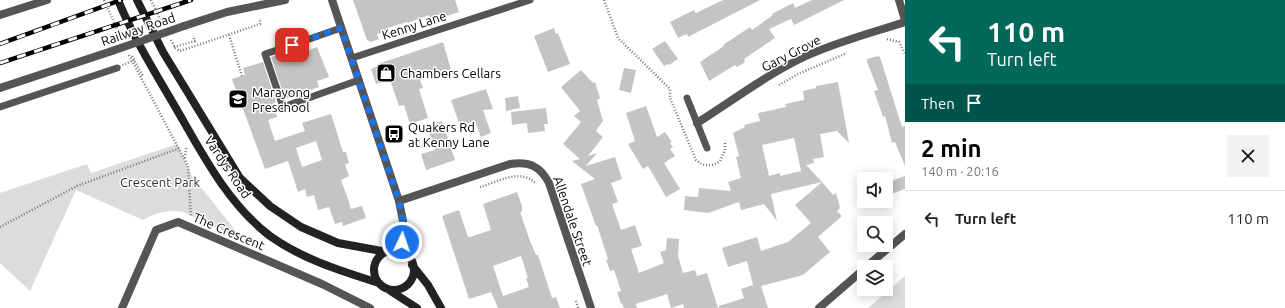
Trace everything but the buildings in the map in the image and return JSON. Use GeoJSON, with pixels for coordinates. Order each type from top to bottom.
{"type":"FeatureCollection","features":[{"type":"Feature","properties":{"kind":"main road","name":"Vardys Road"},"geometry":{"type":"LineString","coordinates":[[118,0],[147,59],[217,178],[242,210],[271,236],[301,254],[332,268],[379,283]]}},
{"type":"Feature","properties":{"kind":"main road","name":"Vardys Road"},"geometry":{"type":"LineString","coordinates":[[137,0],[163,52],[240,178],[270,206],[301,227],[338,243],[387,252]]}},
{"type":"Feature","properties":{"kind":"main road"},"geometry":{"type":"LineString","coordinates":[[386,288],[398,289],[404,287],[412,277],[412,265],[410,259],[400,251],[387,252],[381,255],[375,265],[375,277],[379,283],[386,288],[417,308]]}},
{"type":"Feature","properties":{"kind":"main road"},"geometry":{"type":"LineString","coordinates":[[412,265],[428,285],[441,308]]}},
{"type":"Feature","properties":{"kind":"street"},"geometry":{"type":"LineString","coordinates":[[0,15],[47,0]]}},
{"type":"Feature","properties":{"kind":"street","name":"Railway Road"},"geometry":{"type":"LineString","coordinates":[[0,88],[227,12],[285,0]]}},
{"type":"Feature","properties":{"kind":"street"},"geometry":{"type":"LineString","coordinates":[[332,0],[399,201],[403,222],[400,251]]}},
{"type":"Feature","properties":{"kind":"street"},"geometry":{"type":"LineString","coordinates":[[898,0],[905,21]]}},
{"type":"Feature","properties":{"kind":"street","name":"Gary Grove"},"geometry":{"type":"LineString","coordinates":[[697,123],[775,73],[803,58],[832,46],[905,21]]}},
{"type":"Feature","properties":{"kind":"street","name":"Allendale Street"},"geometry":{"type":"LineString","coordinates":[[399,201],[510,164],[522,162],[533,166],[543,172],[549,183],[591,308]]}},
{"type":"Feature","properties":{"kind":"street","name":"The Crescent"},"geometry":{"type":"LineString","coordinates":[[122,308],[156,230],[178,222],[322,284],[370,308]]}},
{"type":"Feature","properties":{"kind":"street"},"geometry":{"type":"LineString","coordinates":[[874,260],[905,234]]}},
{"type":"Feature","properties":{"kind":"street"},"geometry":{"type":"LineString","coordinates":[[819,308],[857,275]]}},
{"type":"Feature","properties":{"kind":"lane","name":"Kenny Lane"},"geometry":{"type":"LineString","coordinates":[[352,58],[530,0]]}},
{"type":"Feature","properties":{"kind":"lane"},"geometry":{"type":"LineString","coordinates":[[292,45],[341,28]]}},
{"type":"Feature","properties":{"kind":"lane"},"geometry":{"type":"LineString","coordinates":[[280,49],[265,54],[283,107],[359,80]]}},
{"type":"Feature","properties":{"kind":"lane"},"geometry":{"type":"LineString","coordinates":[[0,107],[117,68]]}},
{"type":"Feature","properties":{"kind":"lane"},"geometry":{"type":"LineString","coordinates":[[687,98],[707,148]]}},
{"type":"Feature","properties":{"kind":"path"},"geometry":{"type":"LineString","coordinates":[[104,0],[122,40]]}},
{"type":"Feature","properties":{"kind":"path"},"geometry":{"type":"LineString","coordinates":[[604,0],[618,38],[670,89]]}},
{"type":"Feature","properties":{"kind":"path"},"geometry":{"type":"LineString","coordinates":[[229,35],[242,76]]}},
{"type":"Feature","properties":{"kind":"path"},"geometry":{"type":"LineString","coordinates":[[174,47],[195,41],[193,36]]}},
{"type":"Feature","properties":{"kind":"path"},"geometry":{"type":"LineString","coordinates":[[881,41],[888,39],[899,42],[905,54]]}},
{"type":"Feature","properties":{"kind":"path"},"geometry":{"type":"LineString","coordinates":[[779,85],[798,74],[851,51]]}},
{"type":"Feature","properties":{"kind":"path"},"geometry":{"type":"LineString","coordinates":[[127,52],[180,148],[188,166],[192,229]]}},
{"type":"Feature","properties":{"kind":"path"},"geometry":{"type":"LineString","coordinates":[[117,68],[134,60]]}},
{"type":"Feature","properties":{"kind":"path"},"geometry":{"type":"LineString","coordinates":[[183,143],[186,149],[185,159]]}},
{"type":"Feature","properties":{"kind":"path"},"geometry":{"type":"LineString","coordinates":[[0,227],[77,186],[180,148]]}},
{"type":"Feature","properties":{"kind":"path"},"geometry":{"type":"LineString","coordinates":[[480,188],[517,175],[529,177],[538,187]]}},
{"type":"Feature","properties":{"kind":"path"},"geometry":{"type":"LineString","coordinates":[[576,300],[578,308]]}},
{"type":"Feature","properties":{"kind":"green space","name":"Crescent Park"},"geometry":{"type":"Polygon","coordinates":[[[177,144],[192,176],[243,240],[183,212],[163,212],[143,220],[76,190],[30,291],[0,263],[0,193],[87,164],[91,173],[177,144]]]}},
{"type":"Feature","properties":{"kind":"green space"},"geometry":{"type":"Polygon","coordinates":[[[905,276],[905,308],[868,308],[882,296],[893,296],[893,286],[905,276]]]}},
{"type":"Feature","properties":{"kind":"railway"},"geometry":{"type":"LineString","coordinates":[[0,44],[121,0]]}},
{"type":"Feature","properties":{"kind":"railway"},"geometry":{"type":"LineString","coordinates":[[0,63],[191,0]]}},
{"type":"Feature","properties":{"kind":"place","name":"Chambers Cellars"},"geometry":{"type":"Point","coordinates":[386,73]}},
{"type":"Feature","properties":{"kind":"place","name":"Marayong Preschool"},"geometry":{"type":"Point","coordinates":[238,99]}},
{"type":"Feature","properties":{"kind":"place","name":"Quakers Rd at Kenny Lane"},"geometry":{"type":"Point","coordinates":[394,134]}},
{"type":"Feature","properties":{"kind":"route"},"geometry":{"type":"LineString","coordinates":[[292,45],[341,28],[399,201],[403,222],[402,242]]}}]}
